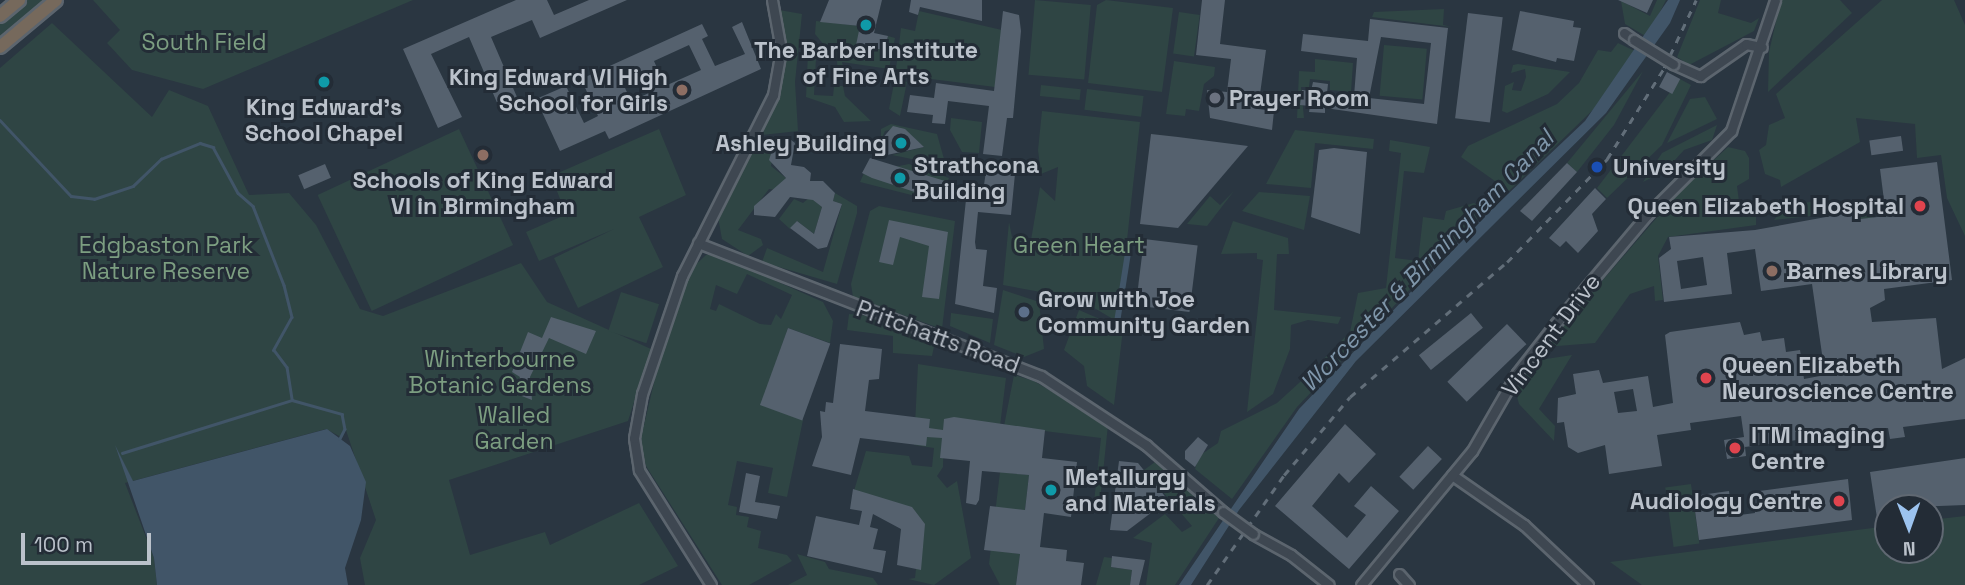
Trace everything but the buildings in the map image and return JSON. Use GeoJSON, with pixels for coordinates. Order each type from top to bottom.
{"type":"FeatureCollection","features":[{"type":"Feature","properties":{"kind":"highway"},"geometry":{"type":"LineString","coordinates":[[0,16],[19,0]]}},
{"type":"Feature","properties":{"kind":"highway"},"geometry":{"type":"LineString","coordinates":[[0,47],[56,0]]}},
{"type":"Feature","properties":{"kind":"street"},"geometry":{"type":"LineString","coordinates":[[711,585],[650,491],[634,448],[642,394],[671,304],[698,243],[773,95],[781,50],[772,0]]}},
{"type":"Feature","properties":{"kind":"street"},"geometry":{"type":"LineString","coordinates":[[1624,33],[1672,64],[1700,76],[1746,44],[1762,47],[1775,0]]}},
{"type":"Feature","properties":{"kind":"street","name":"Vincent Drive"},"geometry":{"type":"LineString","coordinates":[[1361,585],[1452,475],[1556,323],[1647,215],[1731,131],[1762,47]]}},
{"type":"Feature","properties":{"kind":"street","name":"Pritchatts Road"},"geometry":{"type":"LineString","coordinates":[[698,243],[1041,376],[1146,445],[1223,512],[1253,534],[1291,555],[1329,585]]}},
{"type":"Feature","properties":{"kind":"street"},"geometry":{"type":"LineString","coordinates":[[1452,475],[1524,525],[1588,585]]}},
{"type":"Feature","properties":{"kind":"street"},"geometry":{"type":"LineString","coordinates":[[1399,574],[1409,585]]}},
{"type":"Feature","properties":{"kind":"green space"},"geometry":{"type":"Polygon","coordinates":[[[26,0],[46,0],[0,38],[0,22],[26,0]]]}},
{"type":"Feature","properties":{"kind":"green space","name":"South Field"},"geometry":{"type":"Polygon","coordinates":[[[93,0],[413,0],[203,89],[132,70],[107,43],[120,30],[93,0]]]}},
{"type":"Feature","properties":{"kind":"green space"},"geometry":{"type":"Polygon","coordinates":[[[1035,0],[1091,5],[1084,80],[1028,75],[1035,0]]]}},
{"type":"Feature","properties":{"kind":"green space"},"geometry":{"type":"Polygon","coordinates":[[[1106,0],[1173,8],[1162,92],[1088,83],[1097,5],[1106,0]]]}},
{"type":"Feature","properties":{"kind":"green space"},"geometry":{"type":"Polygon","coordinates":[[[1657,0],[1666,0],[1647,37],[1625,24],[1621,1],[1650,16],[1657,0]]]}},
{"type":"Feature","properties":{"kind":"green space"},"geometry":{"type":"Polygon","coordinates":[[[1700,0],[1721,0],[1718,13],[1751,23],[1759,18],[1754,31],[1689,65],[1677,57],[1700,0]]]}},
{"type":"Feature","properties":{"kind":"green space"},"geometry":{"type":"Polygon","coordinates":[[[1781,0],[1840,0],[1852,13],[1768,92],[1769,52],[1781,0]]]}},
{"type":"Feature","properties":{"kind":"green space"},"geometry":{"type":"Polygon","coordinates":[[[1882,0],[1954,0],[1965,25],[1965,236],[1947,198],[1941,155],[1917,158],[1915,124],[1856,118],[1860,142],[1781,187],[1780,180],[1765,174],[1759,150],[1766,145],[1769,125],[1785,118],[1776,94],[1882,0]]]}},
{"type":"Feature","properties":{"kind":"green space"},"geometry":{"type":"Polygon","coordinates":[[[1444,9],[1443,25],[1452,27],[1372,17],[1374,12],[1444,9]]]}},
{"type":"Feature","properties":{"kind":"green space"},"geometry":{"type":"Polygon","coordinates":[[[779,10],[802,14],[795,82],[798,131],[762,135],[785,69],[779,10]]]}},
{"type":"Feature","properties":{"kind":"green space"},"geometry":{"type":"Polygon","coordinates":[[[919,11],[1002,30],[995,87],[915,77],[896,69],[901,28],[915,31],[919,11]]]}},
{"type":"Feature","properties":{"kind":"green space"},"geometry":{"type":"Polygon","coordinates":[[[1179,12],[1200,15],[1194,57],[1173,54],[1179,12]]]}},
{"type":"Feature","properties":{"kind":"green space"},"geometry":{"type":"Polygon","coordinates":[[[816,21],[860,26],[857,45],[884,50],[888,36],[895,38],[889,69],[842,62],[846,78],[838,79],[837,61],[815,34],[816,21]]]}},
{"type":"Feature","properties":{"kind":"green space"},"geometry":{"type":"Polygon","coordinates":[[[52,23],[152,117],[169,90],[208,106],[249,195],[289,193],[316,225],[360,309],[383,316],[521,263],[547,302],[651,349],[628,421],[449,480],[470,555],[545,532],[550,545],[639,503],[678,566],[639,585],[365,585],[360,558],[376,520],[346,430],[341,437],[326,429],[125,483],[154,558],[157,585],[0,585],[0,68],[52,23]]]}},
{"type":"Feature","properties":{"kind":"green space"},"geometry":{"type":"Polygon","coordinates":[[[1618,43],[1635,51],[1600,103],[1509,191],[1461,157],[1468,146],[1557,104],[1579,83],[1598,50],[1611,52],[1618,43]]]}},
{"type":"Feature","properties":{"kind":"green space"},"geometry":{"type":"Polygon","coordinates":[[[1384,45],[1427,49],[1422,100],[1380,96],[1384,45]]]}},
{"type":"Feature","properties":{"kind":"green space"},"geometry":{"type":"Polygon","coordinates":[[[816,50],[823,59],[816,59],[814,95],[833,96],[834,86],[843,86],[845,96],[871,121],[844,122],[835,107],[806,97],[808,53],[816,50]]]}},
{"type":"Feature","properties":{"kind":"green space"},"geometry":{"type":"Polygon","coordinates":[[[1315,59],[1353,63],[1351,92],[1330,90],[1330,81],[1310,79],[1309,87],[1301,87],[1304,118],[1297,118],[1299,71],[1315,72],[1315,59]]]}},
{"type":"Feature","properties":{"kind":"green space"},"geometry":{"type":"Polygon","coordinates":[[[1174,61],[1215,67],[1214,76],[1204,84],[1199,111],[1186,109],[1185,116],[1166,114],[1174,61]]]}},
{"type":"Feature","properties":{"kind":"green space"},"geometry":{"type":"Polygon","coordinates":[[[1513,65],[1570,72],[1548,94],[1507,113],[1502,111],[1505,86],[1514,82],[1512,90],[1521,91],[1526,77],[1525,69],[1511,73],[1513,65]]]}},
{"type":"Feature","properties":{"kind":"green space"},"geometry":{"type":"Polygon","coordinates":[[[1643,71],[1614,125],[1577,172],[1567,163],[1643,71]]]}},
{"type":"Feature","properties":{"kind":"green space"},"geometry":{"type":"Polygon","coordinates":[[[895,78],[907,82],[900,116],[889,109],[895,78]]]}},
{"type":"Feature","properties":{"kind":"green space"},"geometry":{"type":"Polygon","coordinates":[[[1680,79],[1691,85],[1662,145],[1607,198],[1597,188],[1680,79]]]}},
{"type":"Feature","properties":{"kind":"green space"},"geometry":{"type":"Polygon","coordinates":[[[1041,85],[1081,89],[1080,100],[1040,96],[1041,85]]]}},
{"type":"Feature","properties":{"kind":"green space"},"geometry":{"type":"Polygon","coordinates":[[[1087,89],[1144,96],[1141,117],[1084,110],[1087,89]]]}},
{"type":"Feature","properties":{"kind":"green space"},"geometry":{"type":"Polygon","coordinates":[[[1705,97],[1717,119],[1667,143],[1690,99],[1705,97]]]}},
{"type":"Feature","properties":{"kind":"green space","name":"Green Heart"},"geometry":{"type":"Polygon","coordinates":[[[1042,111],[1140,122],[1118,322],[1079,299],[1003,285],[1009,222],[1012,237],[1031,240],[1040,187],[1055,201],[1058,167],[1041,174],[1038,150],[1042,111]]]}},
{"type":"Feature","properties":{"kind":"green space"},"geometry":{"type":"Polygon","coordinates":[[[951,118],[982,122],[979,153],[962,152],[950,130],[951,118]]]}},
{"type":"Feature","properties":{"kind":"green space"},"geometry":{"type":"Polygon","coordinates":[[[891,124],[937,134],[946,166],[892,155],[924,147],[899,127],[885,131],[881,140],[881,129],[891,124]]]}},
{"type":"Feature","properties":{"kind":"green space"},"geometry":{"type":"Polygon","coordinates":[[[1717,125],[1712,140],[1684,150],[1665,171],[1643,182],[1662,153],[1717,125]]]}},
{"type":"Feature","properties":{"kind":"green space"},"geometry":{"type":"Polygon","coordinates":[[[459,129],[513,245],[372,311],[318,195],[459,129]]]}},
{"type":"Feature","properties":{"kind":"green space"},"geometry":{"type":"Polygon","coordinates":[[[659,129],[686,195],[639,217],[663,267],[578,308],[554,258],[614,229],[539,261],[526,232],[565,215],[568,219],[551,176],[659,129]]]}},
{"type":"Feature","properties":{"kind":"green space"},"geometry":{"type":"Polygon","coordinates":[[[1295,130],[1374,139],[1373,149],[1315,143],[1311,188],[1266,184],[1295,130]]]}},
{"type":"Feature","properties":{"kind":"green space"},"geometry":{"type":"Polygon","coordinates":[[[760,138],[776,138],[771,166],[786,178],[776,190],[769,189],[738,230],[761,239],[763,245],[748,256],[722,239],[718,217],[760,138]]]}},
{"type":"Feature","properties":{"kind":"green space"},"geometry":{"type":"Polygon","coordinates":[[[1390,140],[1430,147],[1424,173],[1404,171],[1395,258],[1418,261],[1423,217],[1444,220],[1446,211],[1474,203],[1485,211],[1297,407],[1232,499],[1195,469],[1199,456],[1218,443],[1221,431],[1277,403],[1311,372],[1350,332],[1358,293],[1386,288],[1401,153],[1389,151],[1390,140]]]}},
{"type":"Feature","properties":{"kind":"green space"},"geometry":{"type":"Polygon","coordinates":[[[1728,147],[1745,151],[1749,158],[1749,179],[1737,186],[1741,217],[1756,216],[1756,225],[1668,237],[1658,256],[1663,300],[1655,301],[1654,286],[1630,294],[1595,343],[1545,347],[1679,192],[1728,147]]]}},
{"type":"Feature","properties":{"kind":"green space","name":"Strathcona Building"},"geometry":{"type":"Polygon","coordinates":[[[909,164],[949,178],[939,202],[860,182],[864,173],[909,164]]]}},
{"type":"Feature","properties":{"kind":"green space"},"geometry":{"type":"Polygon","coordinates":[[[1234,191],[1207,226],[1187,224],[1210,196],[1220,205],[1234,191]]]}},
{"type":"Feature","properties":{"kind":"green space"},"geometry":{"type":"Polygon","coordinates":[[[1259,192],[1310,196],[1304,230],[1242,211],[1259,192]]]}},
{"type":"Feature","properties":{"kind":"green space"},"geometry":{"type":"Polygon","coordinates":[[[835,193],[857,206],[837,284],[762,262],[767,248],[823,272],[842,204],[833,201],[835,193]]]}},
{"type":"Feature","properties":{"kind":"green space"},"geometry":{"type":"Polygon","coordinates":[[[810,197],[822,207],[814,234],[797,221],[790,229],[779,219],[794,199],[803,203],[810,197]]]}},
{"type":"Feature","properties":{"kind":"green space"},"geometry":{"type":"Polygon","coordinates":[[[1816,201],[1818,208],[1866,202],[1873,218],[1860,219],[1858,211],[1774,220],[1785,206],[1816,201]]]}},
{"type":"Feature","properties":{"kind":"green space"},"geometry":{"type":"Polygon","coordinates":[[[879,206],[955,221],[942,329],[853,297],[851,284],[870,211],[879,206]]]}},
{"type":"Feature","properties":{"kind":"green space"},"geometry":{"type":"Polygon","coordinates":[[[1233,221],[1288,238],[1289,254],[1277,254],[1274,310],[1341,317],[1338,324],[1308,320],[1291,325],[1290,349],[1273,394],[1247,412],[1263,260],[1257,259],[1257,253],[1221,254],[1233,221]]]}},
{"type":"Feature","properties":{"kind":"green space"},"geometry":{"type":"Polygon","coordinates":[[[706,255],[718,255],[823,302],[833,321],[830,343],[788,328],[761,405],[803,420],[787,497],[768,493],[773,468],[737,461],[728,505],[737,507],[736,515],[749,517],[747,527],[761,531],[758,548],[787,555],[792,561],[749,585],[722,585],[646,466],[640,442],[661,353],[688,272],[706,255]],[[747,274],[737,294],[716,285],[710,309],[716,311],[719,304],[760,324],[771,325],[776,314],[781,319],[792,295],[747,274]]]}},
{"type":"Feature","properties":{"kind":"green space"},"geometry":{"type":"Polygon","coordinates":[[[1003,290],[1039,302],[1044,349],[1024,357],[994,345],[1003,290]]]}},
{"type":"Feature","properties":{"kind":"green space"},"geometry":{"type":"Polygon","coordinates":[[[621,292],[659,304],[646,343],[608,331],[621,292]]]}},
{"type":"Feature","properties":{"kind":"green space"},"geometry":{"type":"Polygon","coordinates":[[[1079,310],[1123,329],[1114,405],[1087,386],[1084,366],[1064,350],[1079,310]]]}},
{"type":"Feature","properties":{"kind":"green space"},"geometry":{"type":"Polygon","coordinates":[[[951,313],[993,319],[990,343],[950,326],[951,313]]]}},
{"type":"Feature","properties":{"kind":"green space"},"geometry":{"type":"Polygon","coordinates":[[[849,314],[871,316],[935,342],[932,356],[893,353],[893,336],[847,330],[849,314]]]}},
{"type":"Feature","properties":{"kind":"green space"},"geometry":{"type":"Polygon","coordinates":[[[1572,355],[1539,409],[1555,426],[1554,441],[1519,404],[1514,386],[1533,361],[1572,355]]]}},
{"type":"Feature","properties":{"kind":"green space"},"geometry":{"type":"Polygon","coordinates":[[[918,364],[1006,378],[1000,426],[944,419],[943,467],[937,476],[947,488],[957,481],[971,558],[934,585],[908,579],[915,578],[919,542],[853,494],[866,451],[909,456],[912,465],[932,467],[934,448],[914,445],[918,364]]]}},
{"type":"Feature","properties":{"kind":"green space"},"geometry":{"type":"Polygon","coordinates":[[[1014,375],[1034,381],[1108,425],[1099,511],[1093,511],[1101,438],[1004,426],[1014,375]]]}},
{"type":"Feature","properties":{"kind":"green space"},"geometry":{"type":"Polygon","coordinates":[[[1155,462],[1221,515],[1175,585],[1146,585],[1152,543],[1133,538],[1165,514],[1182,532],[1192,526],[1144,470],[1155,462]]]}},
{"type":"Feature","properties":{"kind":"green space"},"geometry":{"type":"Polygon","coordinates":[[[1000,472],[1029,475],[1025,510],[997,509],[992,550],[1020,554],[1016,585],[1000,585],[989,564],[1000,472]]]}},
{"type":"Feature","properties":{"kind":"green space"},"geometry":{"type":"Polygon","coordinates":[[[1691,484],[1699,543],[1674,547],[1665,488],[1691,484]]]}},
{"type":"Feature","properties":{"kind":"green space"},"geometry":{"type":"Polygon","coordinates":[[[1965,516],[1965,585],[1642,585],[1610,562],[1874,528],[1874,564],[1944,564],[1944,518],[1965,516]]]}},
{"type":"Feature","properties":{"kind":"green space"},"geometry":{"type":"Polygon","coordinates":[[[797,554],[825,562],[829,569],[873,578],[878,585],[788,585],[807,575],[797,554]]]}},
{"type":"Feature","properties":{"kind":"green space"},"geometry":{"type":"Polygon","coordinates":[[[1104,557],[1112,558],[1111,567],[1132,570],[1130,585],[1096,585],[1104,557]]]}},
{"type":"Feature","properties":{"kind":"water"},"geometry":{"type":"Polygon","coordinates":[[[1668,0],[1680,0],[1670,23],[1606,113],[1356,361],[1239,510],[1191,585],[1179,585],[1299,409],[1470,230],[1585,121],[1668,0]]]}},
{"type":"Feature","properties":{"kind":"water"},"geometry":{"type":"Polygon","coordinates":[[[1127,240],[1133,241],[1120,322],[1114,321],[1127,240]]]}},
{"type":"Feature","properties":{"kind":"water"},"geometry":{"type":"Polygon","coordinates":[[[327,429],[350,446],[366,482],[361,520],[345,568],[348,585],[157,585],[154,558],[115,445],[133,481],[327,429]]]}},
{"type":"Feature","properties":{"kind":"waterway"},"geometry":{"type":"LineString","coordinates":[[0,120],[71,196],[94,199],[133,186],[161,159],[200,143],[213,147],[238,193],[253,206],[284,285],[292,317],[274,350],[287,367],[292,400],[342,414],[345,429],[340,439]]}},
{"type":"Feature","properties":{"kind":"waterway"},"geometry":{"type":"LineString","coordinates":[[122,453],[292,400]]}},
{"type":"Feature","properties":{"kind":"railway"},"geometry":{"type":"LineString","coordinates":[[1207,585],[1284,475],[1350,397],[1507,262],[1607,159],[1664,68],[1696,0]]}},
{"type":"Feature","properties":{"kind":"place","name":"The Barber Institute of Fine Arts"},"geometry":{"type":"Point","coordinates":[866,25]}},
{"type":"Feature","properties":{"kind":"place","name":"King Edward's School Chapel"},"geometry":{"type":"Point","coordinates":[324,82]}},
{"type":"Feature","properties":{"kind":"place","name":"King Edward VI High School for Girls"},"geometry":{"type":"Point","coordinates":[682,90]}},
{"type":"Feature","properties":{"kind":"place","name":"Prayer Room"},"geometry":{"type":"Point","coordinates":[1215,98]}},
{"type":"Feature","properties":{"kind":"place","name":"Ashley Building"},"geometry":{"type":"Point","coordinates":[901,143]}},
{"type":"Feature","properties":{"kind":"place","name":"Schools of King Edward VI in Birmingham"},"geometry":{"type":"Point","coordinates":[483,155]}},
{"type":"Feature","properties":{"kind":"place","name":"University"},"geometry":{"type":"Point","coordinates":[1597,167]}},
{"type":"Feature","properties":{"kind":"place","name":"Strathcona Building"},"geometry":{"type":"Point","coordinates":[900,178]}},
{"type":"Feature","properties":{"kind":"place","name":"Queen Elizabeth Hospital"},"geometry":{"type":"Point","coordinates":[1920,206]}},
{"type":"Feature","properties":{"kind":"place","name":"Barnes Library"},"geometry":{"type":"Point","coordinates":[1772,271]}},
{"type":"Feature","properties":{"kind":"place","name":"Grow with Joe Community Garden"},"geometry":{"type":"Point","coordinates":[1024,312]}},
{"type":"Feature","properties":{"kind":"place","name":"Queen Elizabeth Neuroscience Centre"},"geometry":{"type":"Point","coordinates":[1706,378]}},
{"type":"Feature","properties":{"kind":"place","name":"ITM imaging Centre"},"geometry":{"type":"Point","coordinates":[1735,448]}},
{"type":"Feature","properties":{"kind":"place","name":"Metallurgy and Materials"},"geometry":{"type":"Point","coordinates":[1051,490]}},
{"type":"Feature","properties":{"kind":"place","name":"Audiology Centre"},"geometry":{"type":"Point","coordinates":[1839,501]}},
{"type":"Feature","properties":{"kind":"park label","name":"Edgbaston Park Nature Reserve"},"geometry":{"type":"Point","coordinates":[166,258]}},
{"type":"Feature","properties":{"kind":"park label","name":"Winterbourne Botanic Gardens"},"geometry":{"type":"Point","coordinates":[500,372]}},
{"type":"Feature","properties":{"kind":"park label","name":"Walled Garden"},"geometry":{"type":"Point","coordinates":[514,428]}},
{"type":"Feature","properties":{"kind":"water label","name":"Worcester & Birmingham Canal"},"geometry":{"type":"Point","coordinates":[1427,261]}}]}
